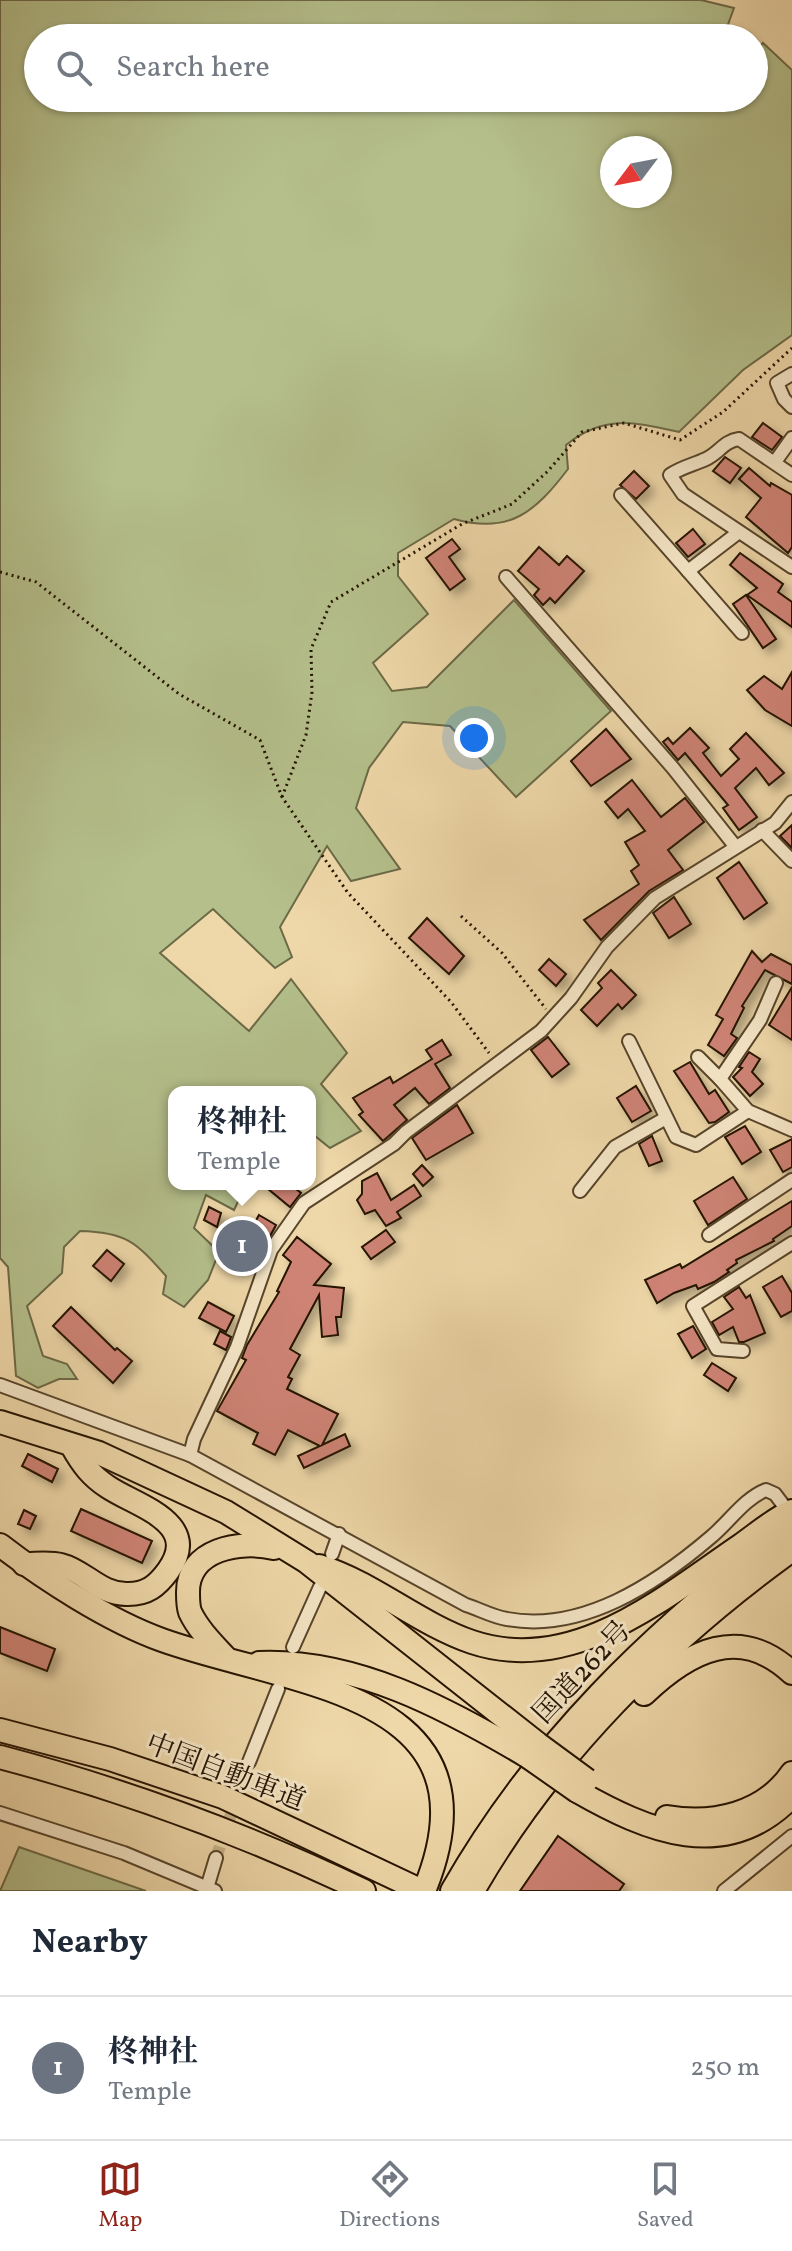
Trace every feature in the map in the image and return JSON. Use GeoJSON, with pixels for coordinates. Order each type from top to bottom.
{"type":"FeatureCollection","features":[{"type":"Feature","properties":{"kind":"highway"},"geometry":{"type":"LineString","coordinates":[[0,1422],[99,1453],[226,1512],[307,1562],[532,1750],[651,1829],[702,1836],[729,1833],[758,1822],[792,1796]]}},
{"type":"Feature","properties":{"kind":"highway"},"geometry":{"type":"LineString","coordinates":[[24,1564],[62,1565],[99,1588],[123,1594],[142,1593],[158,1585],[174,1563],[176,1542],[171,1526],[160,1515],[110,1489],[85,1470],[72,1446]]}},
{"type":"Feature","properties":{"kind":"highway"},"geometry":{"type":"LineString","coordinates":[[307,1562],[361,1583],[455,1635],[487,1645],[541,1652],[609,1630],[791,1517]]}},
{"type":"Feature","properties":{"kind":"highway","name":"国道262号"},"geometry":{"type":"LineString","coordinates":[[452,1891],[515,1793],[600,1691],[791,1517]]}},
{"type":"Feature","properties":{"kind":"highway"},"geometry":{"type":"LineString","coordinates":[[287,1550],[246,1543],[222,1548],[200,1563],[188,1581],[189,1609],[205,1636],[234,1660],[299,1661],[349,1672],[532,1750]]}},
{"type":"Feature","properties":{"kind":"highway"},"geometry":{"type":"LineString","coordinates":[[0,1545],[60,1588],[160,1639],[351,1698],[382,1712],[410,1733],[432,1762],[441,1792],[443,1828],[419,1889]]}},
{"type":"Feature","properties":{"kind":"highway","name":"国道262号"},"geometry":{"type":"LineString","coordinates":[[473,1891],[516,1825],[592,1730],[651,1666],[701,1621],[792,1550]]}},
{"type":"Feature","properties":{"kind":"highway"},"geometry":{"type":"LineString","coordinates":[[592,1730],[633,1704],[687,1659],[719,1647],[746,1646],[775,1657],[792,1673]]}},
{"type":"Feature","properties":{"kind":"highway"},"geometry":{"type":"LineString","coordinates":[[0,1716],[110,1759]]}},
{"type":"Feature","properties":{"kind":"highway","name":"中国自動車道"},"geometry":{"type":"LineString","coordinates":[[0,1730],[110,1759],[223,1797],[419,1889]]}},
{"type":"Feature","properties":{"kind":"highway","name":"中国自動車道"},"geometry":{"type":"LineString","coordinates":[[0,1757],[154,1804],[239,1836],[364,1891]]}},
{"type":"Feature","properties":{"kind":"highway"},"geometry":{"type":"LineString","coordinates":[[582,1786],[664,1817],[709,1820],[749,1809],[768,1797],[792,1773]]}},
{"type":"Feature","properties":{"kind":"street"},"geometry":{"type":"LineString","coordinates":[[792,374],[777,383],[784,399],[792,407]]}},
{"type":"Feature","properties":{"kind":"street"},"geometry":{"type":"LineString","coordinates":[[775,462],[792,438]]}},
{"type":"Feature","properties":{"kind":"street"},"geometry":{"type":"LineString","coordinates":[[792,475],[739,439],[728,440],[709,458],[688,464],[670,475],[683,494],[792,567]]}},
{"type":"Feature","properties":{"kind":"street"},"geometry":{"type":"LineString","coordinates":[[621,495],[742,633]]}},
{"type":"Feature","properties":{"kind":"street"},"geometry":{"type":"LineString","coordinates":[[688,571],[739,532]]}},
{"type":"Feature","properties":{"kind":"street"},"geometry":{"type":"LineString","coordinates":[[506,577],[673,768],[735,846]]}},
{"type":"Feature","properties":{"kind":"street"},"geometry":{"type":"LineString","coordinates":[[190,1455],[194,1439],[237,1347],[271,1250],[304,1203],[394,1144],[498,1065],[555,1016],[607,947],[655,898],[775,823],[792,802]]}},
{"type":"Feature","properties":{"kind":"street"},"geometry":{"type":"LineString","coordinates":[[762,830],[792,861]]}},
{"type":"Feature","properties":{"kind":"street"},"geometry":{"type":"LineString","coordinates":[[720,1079],[760,1020],[776,983]]}},
{"type":"Feature","properties":{"kind":"street"},"geometry":{"type":"LineString","coordinates":[[629,1041],[676,1137],[696,1145],[748,1111]]}},
{"type":"Feature","properties":{"kind":"street"},"geometry":{"type":"LineString","coordinates":[[698,1057],[748,1111],[792,1130]]}},
{"type":"Feature","properties":{"kind":"street"},"geometry":{"type":"LineString","coordinates":[[580,1191],[615,1147],[666,1118]]}},
{"type":"Feature","properties":{"kind":"street"},"geometry":{"type":"LineString","coordinates":[[709,1235],[792,1180]]}},
{"type":"Feature","properties":{"kind":"street"},"geometry":{"type":"LineString","coordinates":[[743,1351],[717,1349],[693,1306],[747,1275],[792,1243]]}},
{"type":"Feature","properties":{"kind":"street"},"geometry":{"type":"LineString","coordinates":[[0,1385],[190,1455],[466,1605],[505,1619],[535,1622],[566,1620],[636,1590],[708,1540],[755,1494],[766,1490],[775,1494],[791,1517]]}},
{"type":"Feature","properties":{"kind":"street"},"geometry":{"type":"LineString","coordinates":[[332,1554],[339,1534]]}},
{"type":"Feature","properties":{"kind":"street"},"geometry":{"type":"LineString","coordinates":[[293,1647],[320,1587]]}},
{"type":"Feature","properties":{"kind":"street"},"geometry":{"type":"LineString","coordinates":[[249,1762],[278,1689]]}},
{"type":"Feature","properties":{"kind":"street"},"geometry":{"type":"LineString","coordinates":[[0,1813],[124,1853],[211,1889],[216,1858]]}},
{"type":"Feature","properties":{"kind":"street"},"geometry":{"type":"LineString","coordinates":[[724,1891],[792,1836]]}},
{"type":"Feature","properties":{"kind":"path"},"geometry":{"type":"LineString","coordinates":[[282,797],[306,735],[312,692],[311,649],[331,602],[462,524],[512,504],[548,471],[582,432],[624,423],[680,440],[723,412],[792,348]]}},
{"type":"Feature","properties":{"kind":"path"},"geometry":{"type":"LineString","coordinates":[[0,572],[36,582],[179,694],[260,740],[282,797],[348,893],[451,1002],[498,1065]]}},
{"type":"Feature","properties":{"kind":"path"},"geometry":{"type":"LineString","coordinates":[[461,916],[502,953],[555,1016]]}},
{"type":"Feature","properties":{"kind":"green space"},"geometry":{"type":"Polygon","coordinates":[[[0,0],[701,0],[734,8],[728,24],[24,24],[24,112],[768,112],[768,48],[792,70],[792,335],[743,370],[679,432],[620,423],[593,428],[566,445],[568,469],[545,497],[520,516],[491,524],[454,519],[398,553],[398,576],[428,614],[373,663],[392,691],[427,687],[514,600],[611,711],[516,797],[450,726],[403,722],[369,768],[356,808],[400,869],[351,881],[327,846],[280,927],[292,957],[275,968],[213,909],[160,953],[249,1031],[291,979],[347,1053],[321,1084],[361,1131],[330,1148],[316,1137],[316,1086],[168,1086],[168,1190],[243,1191],[234,1210],[206,1195],[194,1228],[219,1252],[208,1280],[184,1307],[163,1294],[166,1276],[138,1247],[120,1237],[80,1231],[64,1247],[62,1273],[27,1306],[43,1356],[67,1364],[77,1379],[59,1379],[38,1388],[16,1376],[8,1267],[0,1258],[0,0]]]}},
{"type":"Feature","properties":{"kind":"green space"},"geometry":{"type":"Polygon","coordinates":[[[19,1847],[146,1891],[0,1891],[19,1847]]]}},
{"type":"Feature","properties":{"kind":"building"},"geometry":{"type":"Polygon","coordinates":[[[763,423],[782,437],[772,450],[752,437],[763,423]]]}},
{"type":"Feature","properties":{"kind":"building"},"geometry":{"type":"Polygon","coordinates":[[[725,457],[741,468],[730,483],[713,471],[725,457]]]}},
{"type":"Feature","properties":{"kind":"building"},"geometry":{"type":"Polygon","coordinates":[[[749,468],[770,486],[771,483],[792,495],[792,547],[788,553],[746,517],[761,498],[739,479],[749,468]]]}},
{"type":"Feature","properties":{"kind":"building"},"geometry":{"type":"Polygon","coordinates":[[[634,471],[649,486],[636,499],[620,485],[634,471]]]}},
{"type":"Feature","properties":{"kind":"building"},"geometry":{"type":"Polygon","coordinates":[[[693,529],[705,544],[688,557],[676,543],[693,529]]]}},
{"type":"Feature","properties":{"kind":"building"},"geometry":{"type":"Polygon","coordinates":[[[452,539],[460,549],[449,557],[465,579],[450,590],[426,558],[452,539]]]}},
{"type":"Feature","properties":{"kind":"building"},"geometry":{"type":"Polygon","coordinates":[[[539,547],[559,565],[567,556],[584,571],[555,603],[550,598],[543,605],[534,595],[539,589],[518,571],[539,547]]]}},
{"type":"Feature","properties":{"kind":"building"},"geometry":{"type":"Polygon","coordinates":[[[740,553],[783,584],[778,592],[792,602],[792,627],[747,595],[757,588],[730,565],[740,553]]]}},
{"type":"Feature","properties":{"kind":"building"},"geometry":{"type":"Polygon","coordinates":[[[746,595],[776,639],[763,648],[733,604],[746,595]]]}},
{"type":"Feature","properties":{"kind":"building"},"geometry":{"type":"Polygon","coordinates":[[[792,672],[792,726],[765,710],[747,690],[764,676],[782,689],[792,672]]]}},
{"type":"Feature","properties":{"kind":"building"},"geometry":{"type":"Polygon","coordinates":[[[690,728],[709,748],[703,753],[721,776],[739,759],[730,749],[746,733],[784,773],[769,785],[756,768],[735,788],[757,817],[739,830],[723,808],[728,805],[685,753],[678,760],[663,742],[668,738],[673,744],[690,728]]]}},
{"type":"Feature","properties":{"kind":"building"},"geometry":{"type":"Polygon","coordinates":[[[606,729],[631,759],[591,786],[571,761],[606,729]]]}},
{"type":"Feature","properties":{"kind":"building"},"geometry":{"type":"Polygon","coordinates":[[[632,780],[661,817],[685,798],[704,822],[668,850],[683,870],[649,891],[601,940],[584,920],[639,884],[631,871],[639,865],[625,842],[645,831],[628,809],[618,818],[605,802],[632,780]]]}},
{"type":"Feature","properties":{"kind":"building"},"geometry":{"type":"Polygon","coordinates":[[[792,825],[792,848],[780,836],[792,825]]]}},
{"type":"Feature","properties":{"kind":"building"},"geometry":{"type":"Polygon","coordinates":[[[739,862],[767,903],[744,919],[717,878],[739,862]]]}},
{"type":"Feature","properties":{"kind":"building"},"geometry":{"type":"Polygon","coordinates":[[[674,897],[691,924],[669,938],[653,913],[674,897]]]}},
{"type":"Feature","properties":{"kind":"building"},"geometry":{"type":"Polygon","coordinates":[[[427,918],[464,956],[449,974],[409,938],[427,918]]]}},
{"type":"Feature","properties":{"kind":"building"},"geometry":{"type":"Polygon","coordinates":[[[752,951],[762,962],[771,954],[792,965],[792,984],[765,970],[742,1006],[744,1008],[731,1034],[737,1038],[724,1056],[708,1045],[723,1019],[716,1015],[752,951]]]}},
{"type":"Feature","properties":{"kind":"building"},"geometry":{"type":"Polygon","coordinates":[[[549,959],[566,974],[556,986],[539,970],[549,959]]]}},
{"type":"Feature","properties":{"kind":"building"},"geometry":{"type":"Polygon","coordinates":[[[611,970],[636,995],[622,1009],[618,1004],[597,1026],[581,1010],[602,988],[598,983],[611,970]]]}},
{"type":"Feature","properties":{"kind":"building"},"geometry":{"type":"Polygon","coordinates":[[[792,987],[792,1040],[769,1025],[792,987]]]}},
{"type":"Feature","properties":{"kind":"building"},"geometry":{"type":"Polygon","coordinates":[[[548,1037],[569,1064],[552,1077],[531,1050],[548,1037]]]}},
{"type":"Feature","properties":{"kind":"building"},"geometry":{"type":"Polygon","coordinates":[[[442,1040],[451,1055],[435,1064],[450,1088],[429,1104],[415,1088],[394,1105],[407,1120],[383,1141],[359,1115],[363,1112],[353,1098],[390,1077],[393,1083],[432,1059],[426,1050],[442,1040]]]}},
{"type":"Feature","properties":{"kind":"building"},"geometry":{"type":"Polygon","coordinates":[[[749,1052],[760,1059],[752,1072],[763,1084],[750,1096],[733,1077],[742,1068],[739,1067],[749,1052]]]}},
{"type":"Feature","properties":{"kind":"building"},"geometry":{"type":"Polygon","coordinates":[[[690,1062],[709,1094],[715,1090],[729,1112],[715,1122],[709,1123],[674,1071],[690,1062]]]}},
{"type":"Feature","properties":{"kind":"building"},"geometry":{"type":"Polygon","coordinates":[[[636,1086],[651,1111],[632,1122],[617,1098],[636,1086]]]}},
{"type":"Feature","properties":{"kind":"building"},"geometry":{"type":"Polygon","coordinates":[[[457,1105],[473,1133],[426,1160],[412,1138],[457,1105]]]}},
{"type":"Feature","properties":{"kind":"building"},"geometry":{"type":"Polygon","coordinates":[[[745,1126],[761,1152],[742,1164],[725,1137],[745,1126]]]}},
{"type":"Feature","properties":{"kind":"building"},"geometry":{"type":"Polygon","coordinates":[[[652,1136],[662,1161],[649,1166],[639,1144],[652,1136]]]}},
{"type":"Feature","properties":{"kind":"building"},"geometry":{"type":"Polygon","coordinates":[[[792,1139],[792,1167],[783,1172],[770,1150],[792,1139]]]}},
{"type":"Feature","properties":{"kind":"building"},"geometry":{"type":"Polygon","coordinates":[[[422,1165],[433,1177],[423,1186],[413,1174],[422,1165]]]}},
{"type":"Feature","properties":{"kind":"building"},"geometry":{"type":"Polygon","coordinates":[[[377,1173],[391,1200],[414,1185],[421,1196],[397,1212],[401,1218],[386,1226],[375,1210],[365,1214],[357,1200],[362,1194],[362,1181],[377,1173]]]}},
{"type":"Feature","properties":{"kind":"building"},"geometry":{"type":"Polygon","coordinates":[[[733,1177],[747,1199],[708,1225],[694,1201],[733,1177]]]}},
{"type":"Feature","properties":{"kind":"building"},"geometry":{"type":"Polygon","coordinates":[[[269,1190],[297,1190],[301,1193],[290,1207],[269,1190]]]}},
{"type":"Feature","properties":{"kind":"building"},"geometry":{"type":"Polygon","coordinates":[[[792,1201],[792,1226],[774,1241],[736,1260],[737,1263],[727,1270],[729,1272],[714,1282],[698,1289],[696,1285],[674,1293],[657,1303],[645,1280],[680,1264],[682,1268],[792,1201]]]}},
{"type":"Feature","properties":{"kind":"building"},"geometry":{"type":"Polygon","coordinates":[[[209,1207],[221,1213],[217,1227],[204,1220],[209,1207]]]}},
{"type":"Feature","properties":{"kind":"building"},"geometry":{"type":"Polygon","coordinates":[[[259,1215],[276,1225],[270,1236],[253,1226],[259,1215]]]}},
{"type":"Feature","properties":{"kind":"building"},"geometry":{"type":"Polygon","coordinates":[[[386,1230],[395,1242],[371,1259],[362,1247],[386,1230]]]}},
{"type":"Feature","properties":{"kind":"building"},"geometry":{"type":"Polygon","coordinates":[[[297,1237],[331,1264],[314,1285],[344,1288],[341,1317],[336,1317],[338,1335],[322,1337],[319,1295],[290,1349],[300,1355],[288,1377],[292,1379],[287,1389],[338,1414],[322,1445],[345,1434],[350,1446],[304,1468],[298,1456],[320,1446],[288,1430],[275,1455],[253,1444],[258,1433],[217,1411],[246,1360],[242,1358],[247,1345],[279,1292],[291,1262],[283,1255],[297,1237]]]}},
{"type":"Feature","properties":{"kind":"building"},"geometry":{"type":"Polygon","coordinates":[[[107,1250],[124,1264],[111,1281],[93,1266],[107,1250]]]}},
{"type":"Feature","properties":{"kind":"building"},"geometry":{"type":"Polygon","coordinates":[[[782,1276],[792,1293],[792,1311],[781,1317],[763,1287],[782,1276]]]}},
{"type":"Feature","properties":{"kind":"building"},"geometry":{"type":"Polygon","coordinates":[[[739,1287],[746,1298],[750,1295],[765,1333],[744,1342],[739,1342],[733,1327],[719,1335],[712,1322],[733,1309],[724,1297],[739,1287]]]}},
{"type":"Feature","properties":{"kind":"building"},"geometry":{"type":"Polygon","coordinates":[[[208,1302],[234,1316],[226,1332],[199,1318],[208,1302]]]}},
{"type":"Feature","properties":{"kind":"building"},"geometry":{"type":"Polygon","coordinates":[[[71,1307],[115,1350],[117,1348],[132,1361],[113,1383],[53,1326],[71,1307]]]}},
{"type":"Feature","properties":{"kind":"building"},"geometry":{"type":"Polygon","coordinates":[[[693,1326],[706,1349],[692,1358],[678,1334],[693,1326]]]}},
{"type":"Feature","properties":{"kind":"building"},"geometry":{"type":"Polygon","coordinates":[[[220,1331],[231,1337],[226,1350],[214,1344],[220,1331]]]}},
{"type":"Feature","properties":{"kind":"building"},"geometry":{"type":"Polygon","coordinates":[[[712,1363],[736,1378],[728,1391],[704,1375],[712,1363]]]}},
{"type":"Feature","properties":{"kind":"building"},"geometry":{"type":"Polygon","coordinates":[[[28,1454],[58,1469],[52,1482],[22,1466],[28,1454]]]}},
{"type":"Feature","properties":{"kind":"building"},"geometry":{"type":"Polygon","coordinates":[[[81,1509],[152,1541],[142,1563],[71,1531],[81,1509]]]}},
{"type":"Feature","properties":{"kind":"building"},"geometry":{"type":"Polygon","coordinates":[[[24,1510],[36,1516],[30,1529],[18,1524],[24,1510]]]}},
{"type":"Feature","properties":{"kind":"building"},"geometry":{"type":"Polygon","coordinates":[[[0,1627],[55,1649],[47,1671],[0,1653],[0,1627]]]}},
{"type":"Feature","properties":{"kind":"building"},"geometry":{"type":"Polygon","coordinates":[[[558,1836],[624,1884],[619,1891],[520,1891],[558,1836]]]}},
{"type":"Feature","properties":{"kind":"tunnel"},"geometry":{"type":"LineString","coordinates":[[216,1858],[249,1762]]}},
{"type":"Feature","properties":{"kind":"place","name":"柊神社"},"geometry":{"type":"Point","coordinates":[242,1246]}}]}
